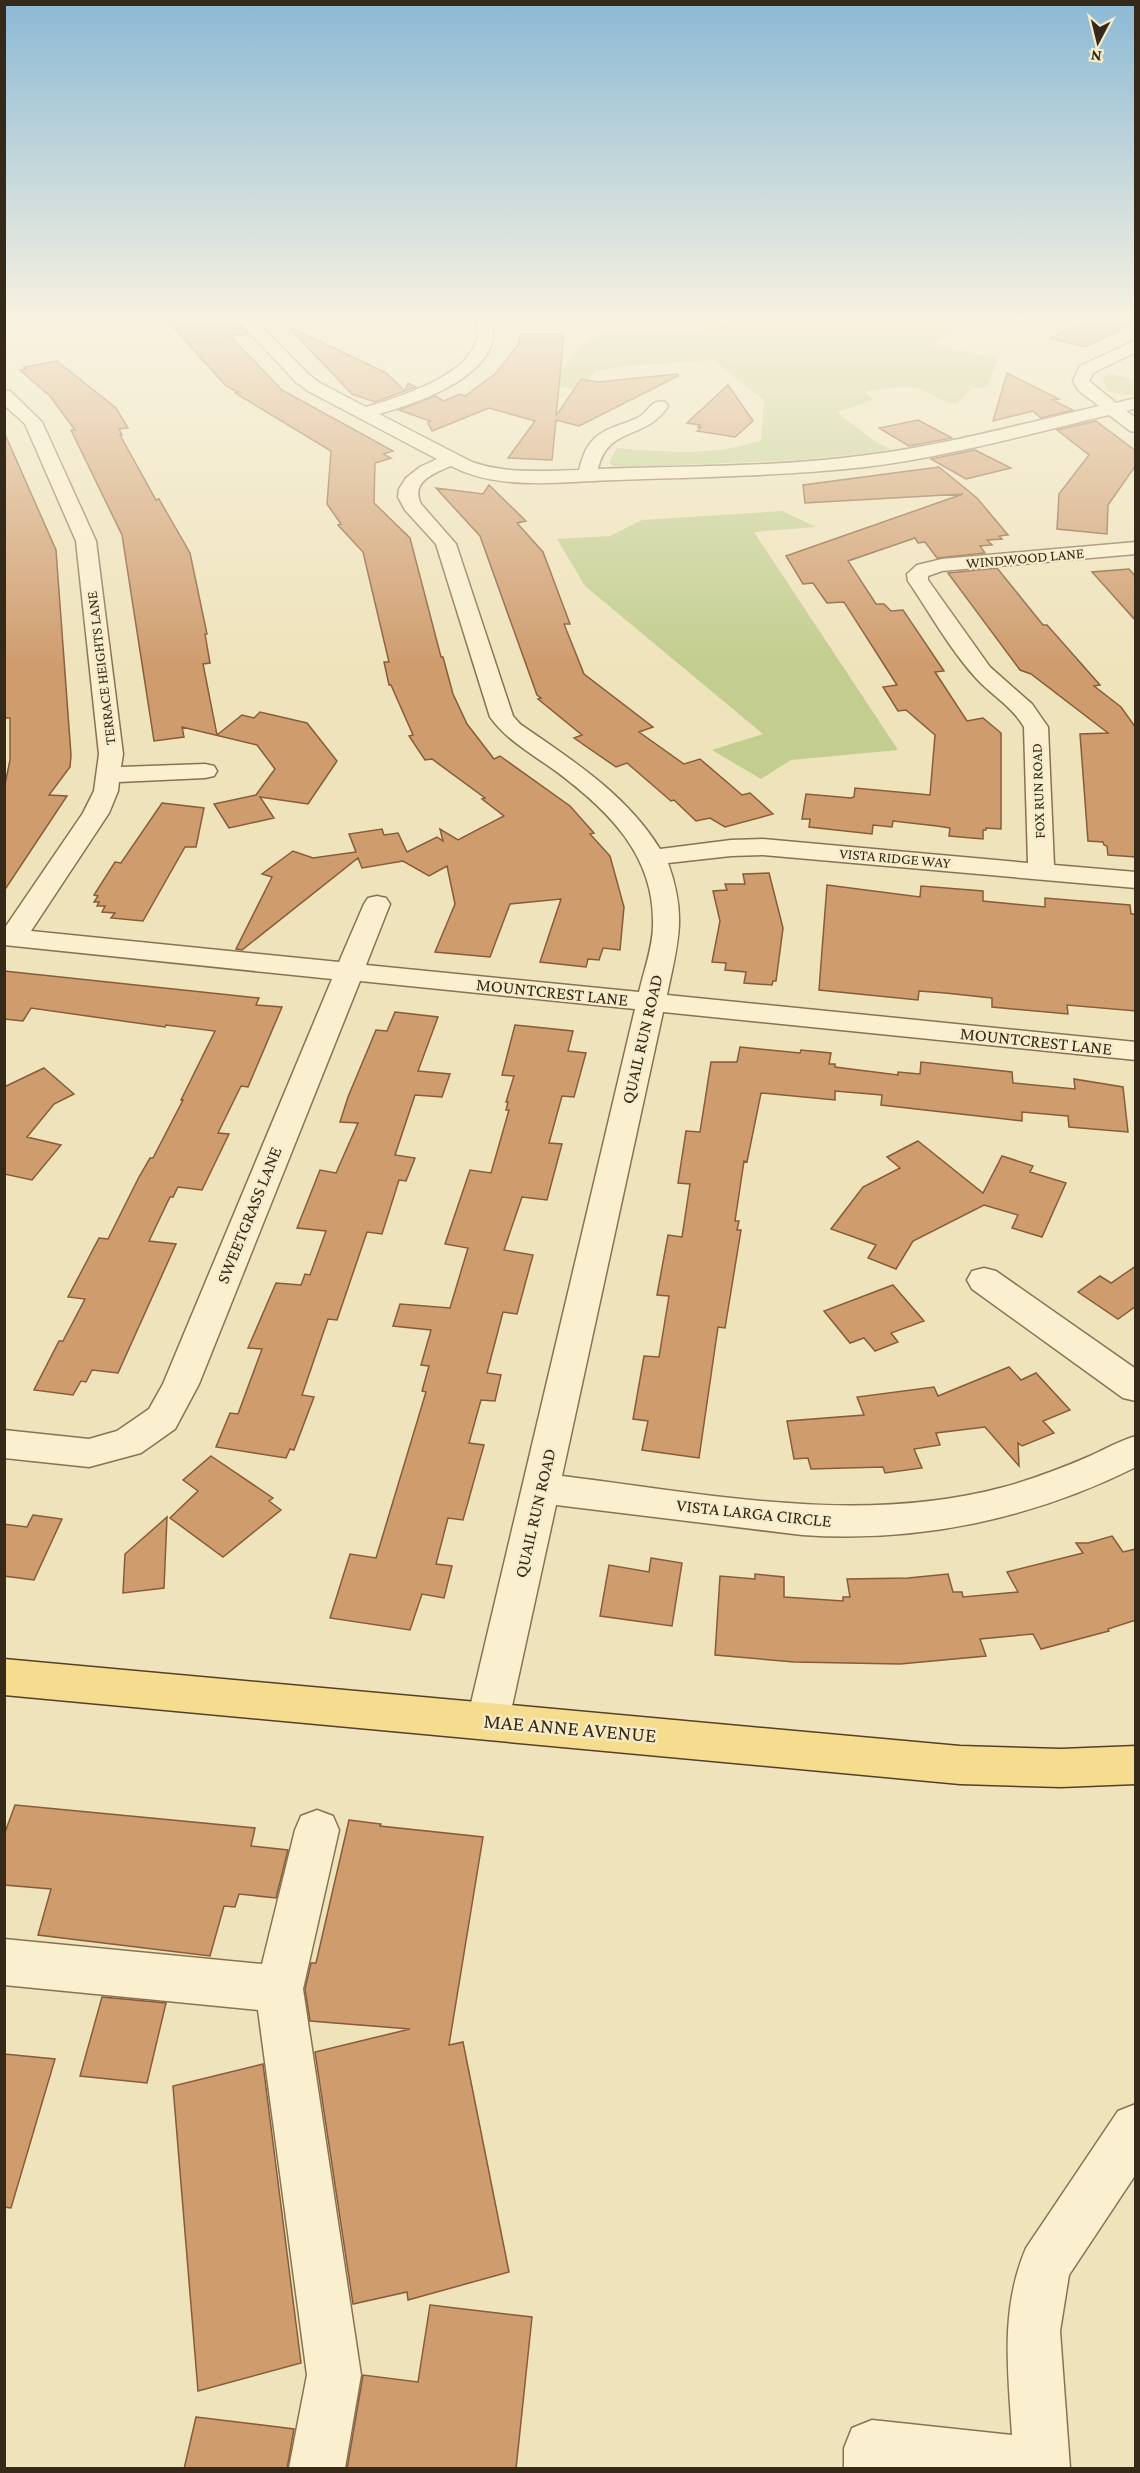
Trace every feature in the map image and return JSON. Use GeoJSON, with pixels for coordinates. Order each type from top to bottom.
{"type":"FeatureCollection","features":[{"type":"Feature","properties":{"kind":"main road","name":"MAE ANNE AVENUE"},"geometry":{"type":"LineString","coordinates":[[4,1677],[960,1765],[1062,1768],[1136,1765]]}},
{"type":"Feature","properties":{"kind":"street","name":"TERRACE HEIGHTS LANE"},"geometry":{"type":"LineString","coordinates":[[9,937],[96,813],[110,775],[111,754],[86,541],[39,434]]}},
{"type":"Feature","properties":{"kind":"street"},"geometry":{"type":"LineString","coordinates":[[404,434],[451,460],[474,469],[503,475],[545,477],[774,469],[867,461],[954,446],[1002,434]]}},
{"type":"Feature","properties":{"kind":"street"},"geometry":{"type":"LineString","coordinates":[[587,476],[593,455],[599,445],[616,434]]}},
{"type":"Feature","properties":{"kind":"street","name":"QUAIL RUN ROAD"},"geometry":{"type":"LineString","coordinates":[[451,460],[421,474],[408,489],[408,499],[413,507],[437,530],[446,544],[502,717],[512,729],[597,791],[622,813],[639,834],[654,857],[666,898],[667,927],[488,1720]]}},
{"type":"Feature","properties":{"kind":"street","name":"WINDWOOD LANE"},"geometry":{"type":"LineString","coordinates":[[917,574],[924,569],[942,565],[1136,548]]}},
{"type":"Feature","properties":{"kind":"street","name":"FOX RUN ROAD"},"geometry":{"type":"LineString","coordinates":[[917,574],[918,581],[980,669],[1029,713],[1036,727],[1041,871]]}},
{"type":"Feature","properties":{"kind":"street"},"geometry":{"type":"LineString","coordinates":[[110,775],[206,771]]}},
{"type":"Feature","properties":{"kind":"street","name":"VISTA RIDGE WAY"},"geometry":{"type":"LineString","coordinates":[[654,857],[730,848],[763,848],[1136,880]]}},
{"type":"Feature","properties":{"kind":"street","name":"SWEETGRASS LANE"},"geometry":{"type":"LineString","coordinates":[[4,1444],[89,1453],[128,1443],[162,1419],[181,1384],[377,904]]}},
{"type":"Feature","properties":{"kind":"street","name":"MOUNTCREST LANE"},"geometry":{"type":"LineString","coordinates":[[9,937],[1136,1051]]}},
{"type":"Feature","properties":{"kind":"street"},"geometry":{"type":"LineString","coordinates":[[984,1280],[1136,1388]]}},
{"type":"Feature","properties":{"kind":"street","name":"VISTA LARGA CIRCLE"},"geometry":{"type":"LineString","coordinates":[[541,1488],[791,1520],[862,1522],[927,1517],[990,1506],[1044,1491],[1097,1471],[1136,1450]]}},
{"type":"Feature","properties":{"kind":"street"},"geometry":{"type":"LineString","coordinates":[[317,1830],[279,1989],[334,2375],[317,2469]]}},
{"type":"Feature","properties":{"kind":"street"},"geometry":{"type":"LineString","coordinates":[[4,1962],[279,1989]]}},
{"type":"Feature","properties":{"kind":"street"},"geometry":{"type":"LineString","coordinates":[[872,2469],[872,2448],[1042,2467],[1033,2331],[1044,2266],[1136,2129]]}},
{"type":"Feature","properties":{"kind":"green space"},"geometry":{"type":"Polygon","coordinates":[[[761,434],[866,434],[892,450],[798,460],[625,467],[612,466],[609,462],[617,448],[672,452],[708,451],[761,440],[761,434]]]}},
{"type":"Feature","properties":{"kind":"green space"},"geometry":{"type":"Polygon","coordinates":[[[782,511],[816,527],[754,532],[898,750],[791,760],[761,779],[712,750],[763,734],[585,586],[557,539],[610,536],[642,520],[782,511]]]}},
{"type":"Feature","properties":{"kind":"building"},"geometry":{"type":"Polygon","coordinates":[[[5,434],[56,550],[71,755],[70,767],[49,795],[67,796],[4,891],[4,789],[10,760],[10,718],[4,718],[5,434]]]}},
{"type":"Feature","properties":{"kind":"building"},"geometry":{"type":"Polygon","coordinates":[[[73,434],[122,434],[120,435],[156,500],[159,499],[190,553],[207,634],[205,634],[210,663],[203,664],[217,735],[242,715],[254,718],[260,712],[307,723],[337,761],[308,804],[260,797],[274,818],[229,828],[214,804],[256,795],[275,769],[257,745],[182,727],[184,737],[154,741],[122,535],[73,434]]]}},
{"type":"Feature","properties":{"kind":"building"},"geometry":{"type":"Polygon","coordinates":[[[304,434],[363,434],[393,451],[383,454],[391,458],[375,463],[374,503],[410,538],[453,694],[467,724],[494,759],[500,756],[570,806],[594,833],[590,834],[610,856],[624,907],[620,950],[603,948],[599,960],[588,959],[586,967],[540,962],[561,899],[510,904],[490,957],[435,952],[455,904],[447,866],[429,876],[403,861],[362,868],[358,858],[242,950],[236,949],[272,877],[262,874],[293,851],[313,858],[356,852],[349,834],[382,829],[384,835],[398,833],[407,852],[437,837],[443,841],[440,829],[458,840],[504,816],[482,799],[485,798],[432,759],[425,760],[409,736],[413,735],[391,685],[389,685],[384,662],[389,662],[363,552],[338,525],[341,524],[327,504],[331,451],[304,434]]]}},
{"type":"Feature","properties":{"kind":"building"},"geometry":{"type":"Polygon","coordinates":[[[525,434],[555,434],[552,460],[508,458],[525,434]]]}},
{"type":"Feature","properties":{"kind":"building"},"geometry":{"type":"Polygon","coordinates":[[[719,434],[738,434],[735,437],[719,434]]]}},
{"type":"Feature","properties":{"kind":"building"},"geometry":{"type":"Polygon","coordinates":[[[890,434],[945,434],[952,438],[909,446],[890,434]]]}},
{"type":"Feature","properties":{"kind":"building"},"geometry":{"type":"Polygon","coordinates":[[[1063,434],[1114,434],[1136,451],[1136,465],[1108,505],[1107,534],[1057,529],[1059,494],[1089,455],[1063,434]]]}},
{"type":"Feature","properties":{"kind":"building"},"geometry":{"type":"Polygon","coordinates":[[[975,450],[1011,468],[966,479],[931,459],[975,450]]]}},
{"type":"Feature","properties":{"kind":"building"},"geometry":{"type":"Polygon","coordinates":[[[939,467],[977,498],[1008,535],[999,536],[1002,539],[987,540],[992,545],[980,546],[985,553],[937,558],[925,542],[918,543],[915,538],[848,561],[876,604],[884,604],[891,611],[903,610],[944,671],[935,672],[967,721],[983,718],[1001,733],[1001,829],[986,828],[983,830],[983,839],[949,836],[950,828],[893,821],[892,827],[873,825],[872,834],[809,827],[810,819],[802,819],[806,794],[851,798],[854,797],[855,788],[930,795],[935,735],[906,710],[898,711],[883,687],[897,685],[844,602],[827,603],[813,583],[803,584],[786,556],[963,494],[805,503],[803,485],[939,467]]]}},
{"type":"Feature","properties":{"kind":"building"},"geometry":{"type":"Polygon","coordinates":[[[489,485],[526,521],[517,523],[543,552],[570,624],[564,624],[584,674],[653,727],[639,732],[684,764],[700,759],[742,795],[750,793],[773,814],[725,827],[710,818],[696,821],[674,800],[671,801],[627,763],[616,767],[574,738],[582,735],[538,699],[541,698],[537,695],[480,536],[436,488],[483,494],[489,485]]]}},
{"type":"Feature","properties":{"kind":"building"},"geometry":{"type":"Polygon","coordinates":[[[997,568],[1043,625],[1047,625],[1100,685],[1094,686],[1121,707],[1136,728],[1136,857],[1108,855],[1107,846],[1103,842],[1088,841],[1080,734],[1108,733],[1031,674],[1020,670],[948,573],[997,568]]]}},
{"type":"Feature","properties":{"kind":"building"},"geometry":{"type":"Polygon","coordinates":[[[1129,569],[1136,577],[1136,621],[1092,572],[1129,569]]]}},
{"type":"Feature","properties":{"kind":"building"},"geometry":{"type":"Polygon","coordinates":[[[162,803],[204,808],[196,847],[185,847],[143,921],[111,918],[115,913],[102,912],[105,906],[97,906],[99,902],[94,902],[98,896],[94,895],[115,862],[121,863],[162,803]]]}},
{"type":"Feature","properties":{"kind":"building"},"geometry":{"type":"Polygon","coordinates":[[[769,873],[783,928],[776,981],[773,981],[772,985],[744,983],[746,972],[725,970],[726,963],[712,962],[720,921],[713,891],[727,890],[725,884],[745,884],[743,874],[769,873]]]}},
{"type":"Feature","properties":{"kind":"building"},"geometry":{"type":"Polygon","coordinates":[[[827,885],[920,897],[921,886],[983,891],[983,901],[1045,907],[1045,898],[1130,905],[1131,914],[1136,914],[1136,1011],[1067,1005],[1068,1014],[992,1007],[992,998],[945,993],[919,991],[918,1000],[819,990],[827,885]]]}},
{"type":"Feature","properties":{"kind":"building"},"geometry":{"type":"Polygon","coordinates":[[[4,971],[259,998],[256,1005],[282,1007],[248,1087],[241,1086],[218,1133],[229,1134],[202,1190],[178,1187],[173,1197],[170,1197],[149,1241],[176,1244],[118,1373],[92,1370],[86,1382],[81,1381],[73,1395],[34,1390],[59,1341],[63,1341],[85,1299],[68,1297],[99,1238],[108,1239],[139,1177],[150,1158],[153,1158],[215,1031],[166,1025],[165,1027],[31,1008],[23,1021],[4,1019],[4,971]]]}},
{"type":"Feature","properties":{"kind":"building"},"geometry":{"type":"Polygon","coordinates":[[[395,1012],[438,1017],[418,1071],[450,1074],[442,1097],[415,1095],[395,1155],[415,1158],[406,1181],[399,1180],[382,1234],[367,1232],[337,1320],[328,1319],[302,1395],[314,1397],[294,1450],[290,1449],[286,1458],[216,1447],[230,1413],[238,1414],[262,1349],[248,1348],[276,1283],[301,1285],[305,1274],[310,1275],[326,1231],[297,1228],[320,1170],[336,1173],[358,1123],[340,1122],[348,1097],[376,1030],[387,1031],[395,1012]]]}},
{"type":"Feature","properties":{"kind":"building"},"geometry":{"type":"Polygon","coordinates":[[[515,1025],[573,1031],[568,1051],[586,1053],[574,1097],[562,1096],[549,1143],[562,1144],[547,1200],[522,1197],[504,1250],[533,1255],[517,1314],[503,1312],[487,1373],[501,1375],[495,1401],[481,1400],[469,1443],[484,1445],[463,1520],[448,1518],[436,1564],[452,1566],[444,1598],[422,1594],[410,1630],[330,1618],[350,1554],[376,1558],[426,1392],[422,1391],[429,1366],[421,1365],[431,1330],[393,1326],[400,1304],[450,1308],[468,1248],[445,1244],[470,1170],[491,1173],[509,1110],[506,1110],[508,1102],[506,1102],[514,1076],[502,1075],[515,1025]]]}},
{"type":"Feature","properties":{"kind":"building"},"geometry":{"type":"Polygon","coordinates":[[[740,1047],[800,1053],[801,1050],[831,1053],[829,1064],[835,1064],[835,1067],[898,1075],[898,1072],[920,1074],[921,1062],[1012,1072],[1013,1083],[1075,1089],[1074,1079],[1123,1087],[1128,1132],[1069,1127],[1068,1116],[1022,1112],[1022,1121],[881,1105],[882,1095],[835,1091],[835,1100],[761,1093],[747,1162],[744,1161],[735,1221],[739,1221],[737,1230],[741,1230],[725,1328],[718,1327],[699,1458],[642,1450],[648,1421],[633,1419],[644,1356],[659,1357],[669,1296],[657,1295],[668,1235],[682,1237],[690,1184],[678,1183],[686,1131],[700,1132],[711,1062],[737,1062],[740,1047]]]}},
{"type":"Feature","properties":{"kind":"building"},"geometry":{"type":"Polygon","coordinates":[[[44,1068],[74,1094],[54,1104],[27,1137],[61,1145],[32,1180],[4,1174],[4,1087],[44,1068]]]}},
{"type":"Feature","properties":{"kind":"building"},"geometry":{"type":"Polygon","coordinates":[[[918,1141],[983,1193],[1002,1156],[1033,1166],[1030,1172],[1066,1183],[1042,1237],[1012,1228],[1018,1215],[984,1205],[913,1241],[896,1269],[868,1258],[876,1245],[831,1229],[863,1187],[900,1168],[887,1157],[918,1141]]]}},
{"type":"Feature","properties":{"kind":"building"},"geometry":{"type":"Polygon","coordinates":[[[1136,1266],[1136,1306],[1118,1319],[1078,1292],[1100,1276],[1111,1283],[1136,1266]]]}},
{"type":"Feature","properties":{"kind":"building"},"geometry":{"type":"Polygon","coordinates":[[[893,1285],[924,1321],[891,1333],[898,1342],[875,1351],[864,1338],[850,1343],[824,1311],[893,1285]]]}},
{"type":"Feature","properties":{"kind":"building"},"geometry":{"type":"Polygon","coordinates":[[[1009,1367],[1021,1380],[1036,1373],[1070,1410],[1043,1421],[1054,1433],[1022,1446],[1018,1443],[1019,1466],[985,1427],[936,1433],[940,1445],[914,1449],[922,1468],[885,1473],[883,1467],[811,1469],[808,1458],[794,1459],[787,1421],[864,1415],[857,1397],[934,1387],[938,1396],[1009,1367]]]}},
{"type":"Feature","properties":{"kind":"building"},"geometry":{"type":"Polygon","coordinates":[[[211,1456],[273,1498],[269,1501],[281,1510],[223,1557],[170,1518],[198,1491],[183,1480],[211,1456]]]}},
{"type":"Feature","properties":{"kind":"building"},"geometry":{"type":"Polygon","coordinates":[[[33,1515],[62,1519],[34,1580],[4,1576],[4,1524],[27,1527],[33,1515]]]}},
{"type":"Feature","properties":{"kind":"building"},"geometry":{"type":"Polygon","coordinates":[[[167,1517],[164,1588],[123,1593],[125,1554],[167,1517]]]}},
{"type":"Feature","properties":{"kind":"building"},"geometry":{"type":"Polygon","coordinates":[[[1112,1536],[1123,1552],[1136,1549],[1136,1620],[1108,1629],[1109,1631],[1041,1649],[1033,1634],[980,1639],[986,1656],[900,1664],[794,1662],[715,1655],[720,1576],[755,1579],[755,1574],[784,1577],[784,1597],[843,1601],[843,1597],[850,1597],[847,1579],[908,1578],[948,1574],[953,1592],[962,1592],[963,1597],[1018,1592],[1007,1572],[1083,1553],[1076,1543],[1088,1543],[1112,1536]]]}},
{"type":"Feature","properties":{"kind":"building"},"geometry":{"type":"Polygon","coordinates":[[[651,1558],[682,1563],[672,1626],[600,1616],[609,1565],[649,1572],[651,1558]]]}},
{"type":"Feature","properties":{"kind":"building"},"geometry":{"type":"Polygon","coordinates":[[[15,1805],[255,1828],[251,1846],[288,1850],[276,1898],[239,1894],[235,1907],[224,1906],[210,1956],[38,1935],[51,1889],[4,1885],[4,1835],[15,1805]]]}},
{"type":"Feature","properties":{"kind":"building"},"geometry":{"type":"Polygon","coordinates":[[[349,1820],[381,1824],[380,1826],[483,1837],[449,2045],[463,2042],[509,2272],[408,2300],[407,2292],[353,2304],[315,2052],[410,2029],[310,2021],[305,1989],[311,1963],[316,1963],[349,1820]]]}},
{"type":"Feature","properties":{"kind":"building"},"geometry":{"type":"Polygon","coordinates":[[[102,1997],[166,2003],[147,2083],[80,2076],[102,1997]]]}},
{"type":"Feature","properties":{"kind":"building"},"geometry":{"type":"Polygon","coordinates":[[[4,2054],[55,2059],[11,2208],[4,2207],[4,2054]]]}},
{"type":"Feature","properties":{"kind":"building"},"geometry":{"type":"Polygon","coordinates":[[[263,2064],[301,2363],[198,2391],[173,2086],[263,2064]]]}},
{"type":"Feature","properties":{"kind":"building"},"geometry":{"type":"Polygon","coordinates":[[[430,2305],[532,2317],[516,2469],[347,2469],[363,2375],[418,2382],[430,2305]]]}},
{"type":"Feature","properties":{"kind":"building"},"geometry":{"type":"Polygon","coordinates":[[[196,2417],[294,2429],[287,2469],[184,2469],[196,2417]]]}}]}
